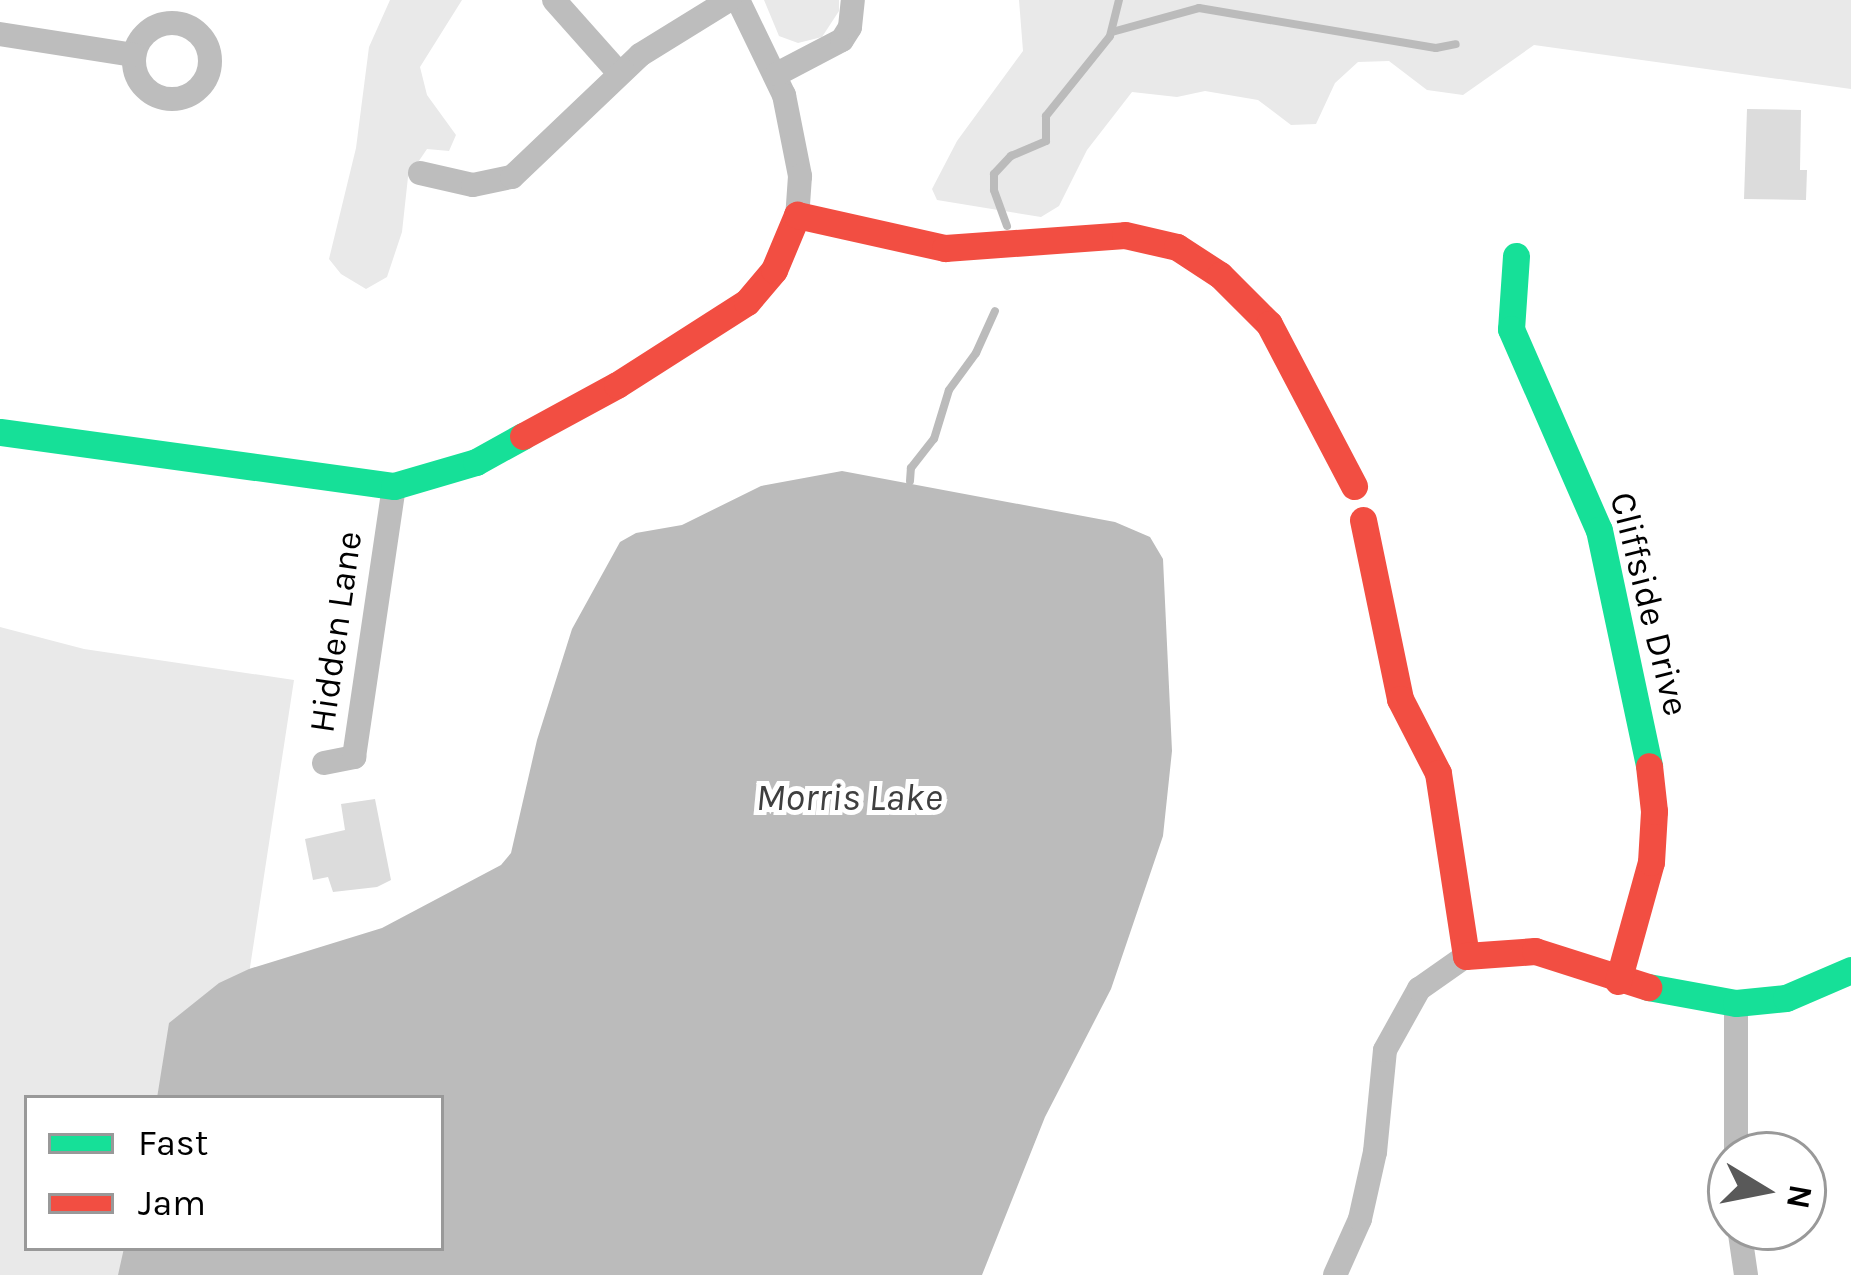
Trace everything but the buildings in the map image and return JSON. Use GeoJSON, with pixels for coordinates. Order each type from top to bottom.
{"type":"FeatureCollection","features":[{"type":"Feature","properties":{"kind":"street"},"geometry":{"type":"LineString","coordinates":[[554,0],[619,73]]}},
{"type":"Feature","properties":{"kind":"street"},"geometry":{"type":"LineString","coordinates":[[0,432],[394,486],[476,462],[696,337],[761,286],[774,269],[797,215],[795,137],[777,74],[733,0],[619,73],[512,177],[473,185],[420,173]]}},
{"type":"Feature","properties":{"kind":"street"},"geometry":{"type":"LineString","coordinates":[[777,74],[842,40],[855,11],[853,0]]}},
{"type":"Feature","properties":{"kind":"street"},"geometry":{"type":"LineString","coordinates":[[0,34],[134,55]]}},
{"type":"Feature","properties":{"kind":"street"},"geometry":{"type":"LineString","coordinates":[[797,215],[946,248],[1125,235],[1177,247],[1220,275],[1269,324],[1354,486]]}},
{"type":"Feature","properties":{"kind":"street","name":"Cliffside Drive"},"geometry":{"type":"LineString","coordinates":[[1516,256],[1511,329],[1599,530],[1646,745],[1654,812],[1651,862],[1641,913],[1618,980]]}},
{"type":"Feature","properties":{"kind":"street","name":"Hidden Lane"},"geometry":{"type":"LineString","coordinates":[[323,763],[354,757],[394,486]]}},
{"type":"Feature","properties":{"kind":"street"},"geometry":{"type":"LineString","coordinates":[[1364,520],[1400,699],[1438,773],[1466,956]]}},
{"type":"Feature","properties":{"kind":"street"},"geometry":{"type":"LineString","coordinates":[[1335,1275],[1360,1219],[1375,1152],[1385,1050],[1419,989],[1466,956],[1508,949],[1535,951],[1618,980],[1736,1003],[1786,998],[1851,970]]}},
{"type":"Feature","properties":{"kind":"street"},"geometry":{"type":"LineString","coordinates":[[1736,1003],[1736,1131]]}},
{"type":"Feature","properties":{"kind":"shaded area"},"geometry":{"type":"Polygon","coordinates":[[[390,0],[462,0],[420,67],[427,95],[456,135],[449,151],[427,149],[408,177],[402,232],[387,277],[366,289],[341,274],[329,259],[356,148],[369,47],[390,0]]]}},
{"type":"Feature","properties":{"kind":"shaded area"},"geometry":{"type":"Polygon","coordinates":[[[764,0],[839,0],[839,11],[822,37],[798,43],[779,36],[764,0]]]}},
{"type":"Feature","properties":{"kind":"shaded area"},"geometry":{"type":"Polygon","coordinates":[[[1019,0],[1851,0],[1851,89],[1534,45],[1463,95],[1427,90],[1389,61],[1358,62],[1335,83],[1316,124],[1291,125],[1258,100],[1205,91],[1177,97],[1132,92],[1087,150],[1059,206],[1041,217],[937,200],[932,189],[957,141],[1023,51],[1019,0]]]}},
{"type":"Feature","properties":{"kind":"shaded area"},"geometry":{"type":"Polygon","coordinates":[[[0,627],[84,649],[294,680],[230,1095],[24,1095],[24,1251],[206,1251],[202,1275],[0,1275],[0,627]]]}},
{"type":"Feature","properties":{"kind":"water","name":"Morris Lake"},"geometry":{"type":"Polygon","coordinates":[[[842,471],[1115,522],[1150,537],[1163,559],[1172,751],[1163,836],[1111,989],[1045,1117],[982,1275],[118,1275],[123,1251],[444,1251],[444,1095],[157,1095],[169,1023],[219,983],[249,969],[382,928],[501,865],[511,853],[537,740],[572,629],[620,542],[636,533],[682,525],[761,486],[842,471]]]}},
{"type":"Feature","properties":{"kind":"waterway"},"geometry":{"type":"LineString","coordinates":[[1007,226],[994,190],[994,174],[1011,156],[1046,141],[1046,116],[1110,36],[1119,0]]}},
{"type":"Feature","properties":{"kind":"waterway"},"geometry":{"type":"LineString","coordinates":[[1112,32],[1199,8],[1436,48],[1456,44]]}},
{"type":"Feature","properties":{"kind":"waterway"},"geometry":{"type":"LineString","coordinates":[[910,481],[911,468],[934,439],[949,390],[976,353],[995,311]]}},
{"type":"Feature","properties":{"kind":"traffic: fast"},"geometry":{"type":"LineString","coordinates":[[1516,256],[1511,329],[1599,530],[1649,766]]}},
{"type":"Feature","properties":{"kind":"traffic: fast"},"geometry":{"type":"LineString","coordinates":[[0,432],[394,486],[476,462],[523,436]]}},
{"type":"Feature","properties":{"kind":"traffic: fast"},"geometry":{"type":"LineString","coordinates":[[1648,987],[1736,1003],[1786,998],[1851,970]]}},
{"type":"Feature","properties":{"kind":"traffic: jam"},"geometry":{"type":"LineString","coordinates":[[523,436],[617,385],[747,302],[774,270],[797,215],[945,248],[1125,235],[1177,247],[1220,275],[1269,324],[1354,486]]}},
{"type":"Feature","properties":{"kind":"traffic: jam"},"geometry":{"type":"LineString","coordinates":[[1363,520],[1400,699],[1438,773],[1466,956],[1535,951],[1648,987]]}},
{"type":"Feature","properties":{"kind":"traffic: jam"},"geometry":{"type":"LineString","coordinates":[[1618,981],[1651,862],[1654,811],[1649,766]]}}]}
